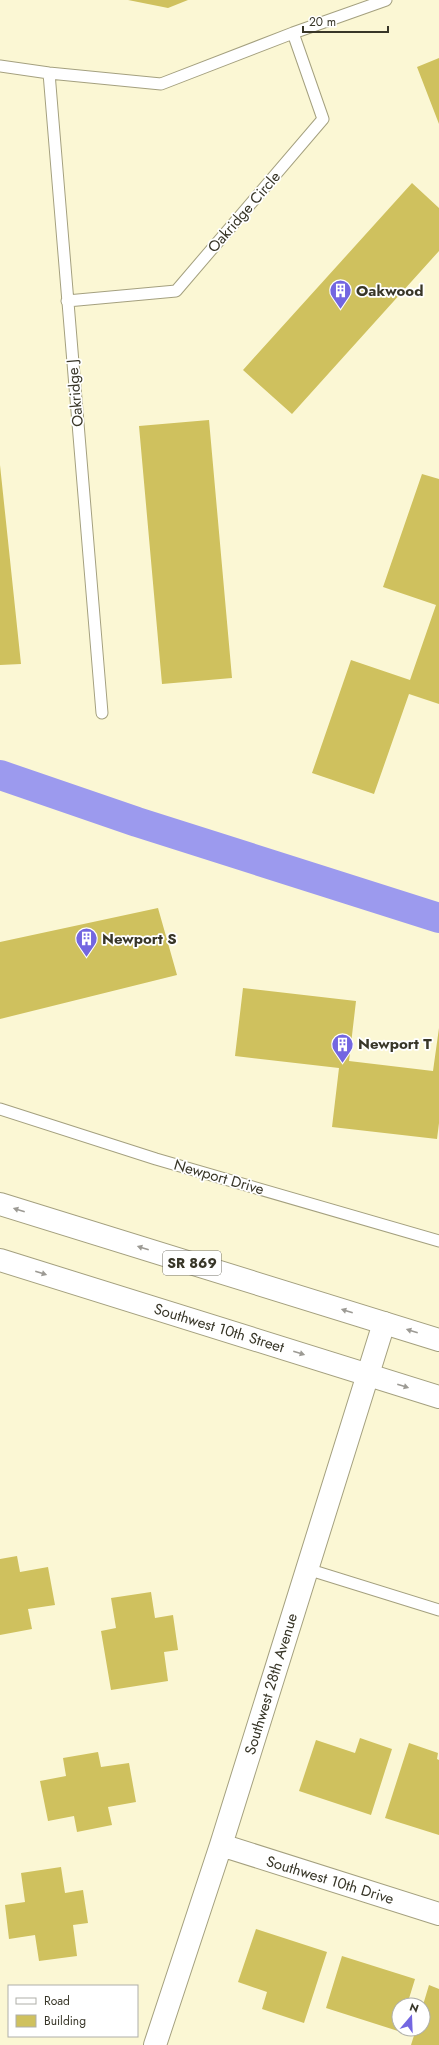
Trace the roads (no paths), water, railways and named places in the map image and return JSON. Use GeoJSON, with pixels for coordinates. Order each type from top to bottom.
{"type":"FeatureCollection","features":[{"type":"Feature","properties":{"kind":"street","name":"SR 869"},"geometry":{"type":"LineString","coordinates":[[0,1204],[439,1340]]}},
{"type":"Feature","properties":{"kind":"street","name":"Southwest 10th Street"},"geometry":{"type":"LineString","coordinates":[[0,1260],[439,1397]]}},
{"type":"Feature","properties":{"kind":"street","name":"Southwest 28th Avenue"},"geometry":{"type":"LineString","coordinates":[[155,2045],[221,1845],[384,1323]]}},
{"type":"Feature","properties":{"kind":"street","name":"Southwest 10th Drive"},"geometry":{"type":"LineString","coordinates":[[221,1845],[439,1914]]}},
{"type":"Feature","properties":{"kind":"lane"},"geometry":{"type":"LineString","coordinates":[[0,66],[49,73],[161,84],[293,33],[386,0]]}},
{"type":"Feature","properties":{"kind":"lane","name":"Oakridge Circle"},"geometry":{"type":"LineString","coordinates":[[67,301],[176,291],[323,119],[293,33]]}},
{"type":"Feature","properties":{"kind":"lane","name":"Oakridge J"},"geometry":{"type":"LineString","coordinates":[[49,73],[102,713]]}},
{"type":"Feature","properties":{"kind":"lane","name":"Newport Drive"},"geometry":{"type":"LineString","coordinates":[[0,1109],[164,1161],[439,1241]]}},
{"type":"Feature","properties":{"kind":"lane"},"geometry":{"type":"LineString","coordinates":[[307,1569],[439,1610]]}},
{"type":"Feature","properties":{"kind":"waterway"},"geometry":{"type":"LineString","coordinates":[[0,775],[137,822],[439,918]]}},
{"type":"Feature","properties":{"kind":"place","name":"Oakwood"},"geometry":{"type":"Point","coordinates":[341,310]}},
{"type":"Feature","properties":{"kind":"place","name":"Newport S"},"geometry":{"type":"Point","coordinates":[86,958]}},
{"type":"Feature","properties":{"kind":"place","name":"Newport T"},"geometry":{"type":"Point","coordinates":[343,1064]}}]}
